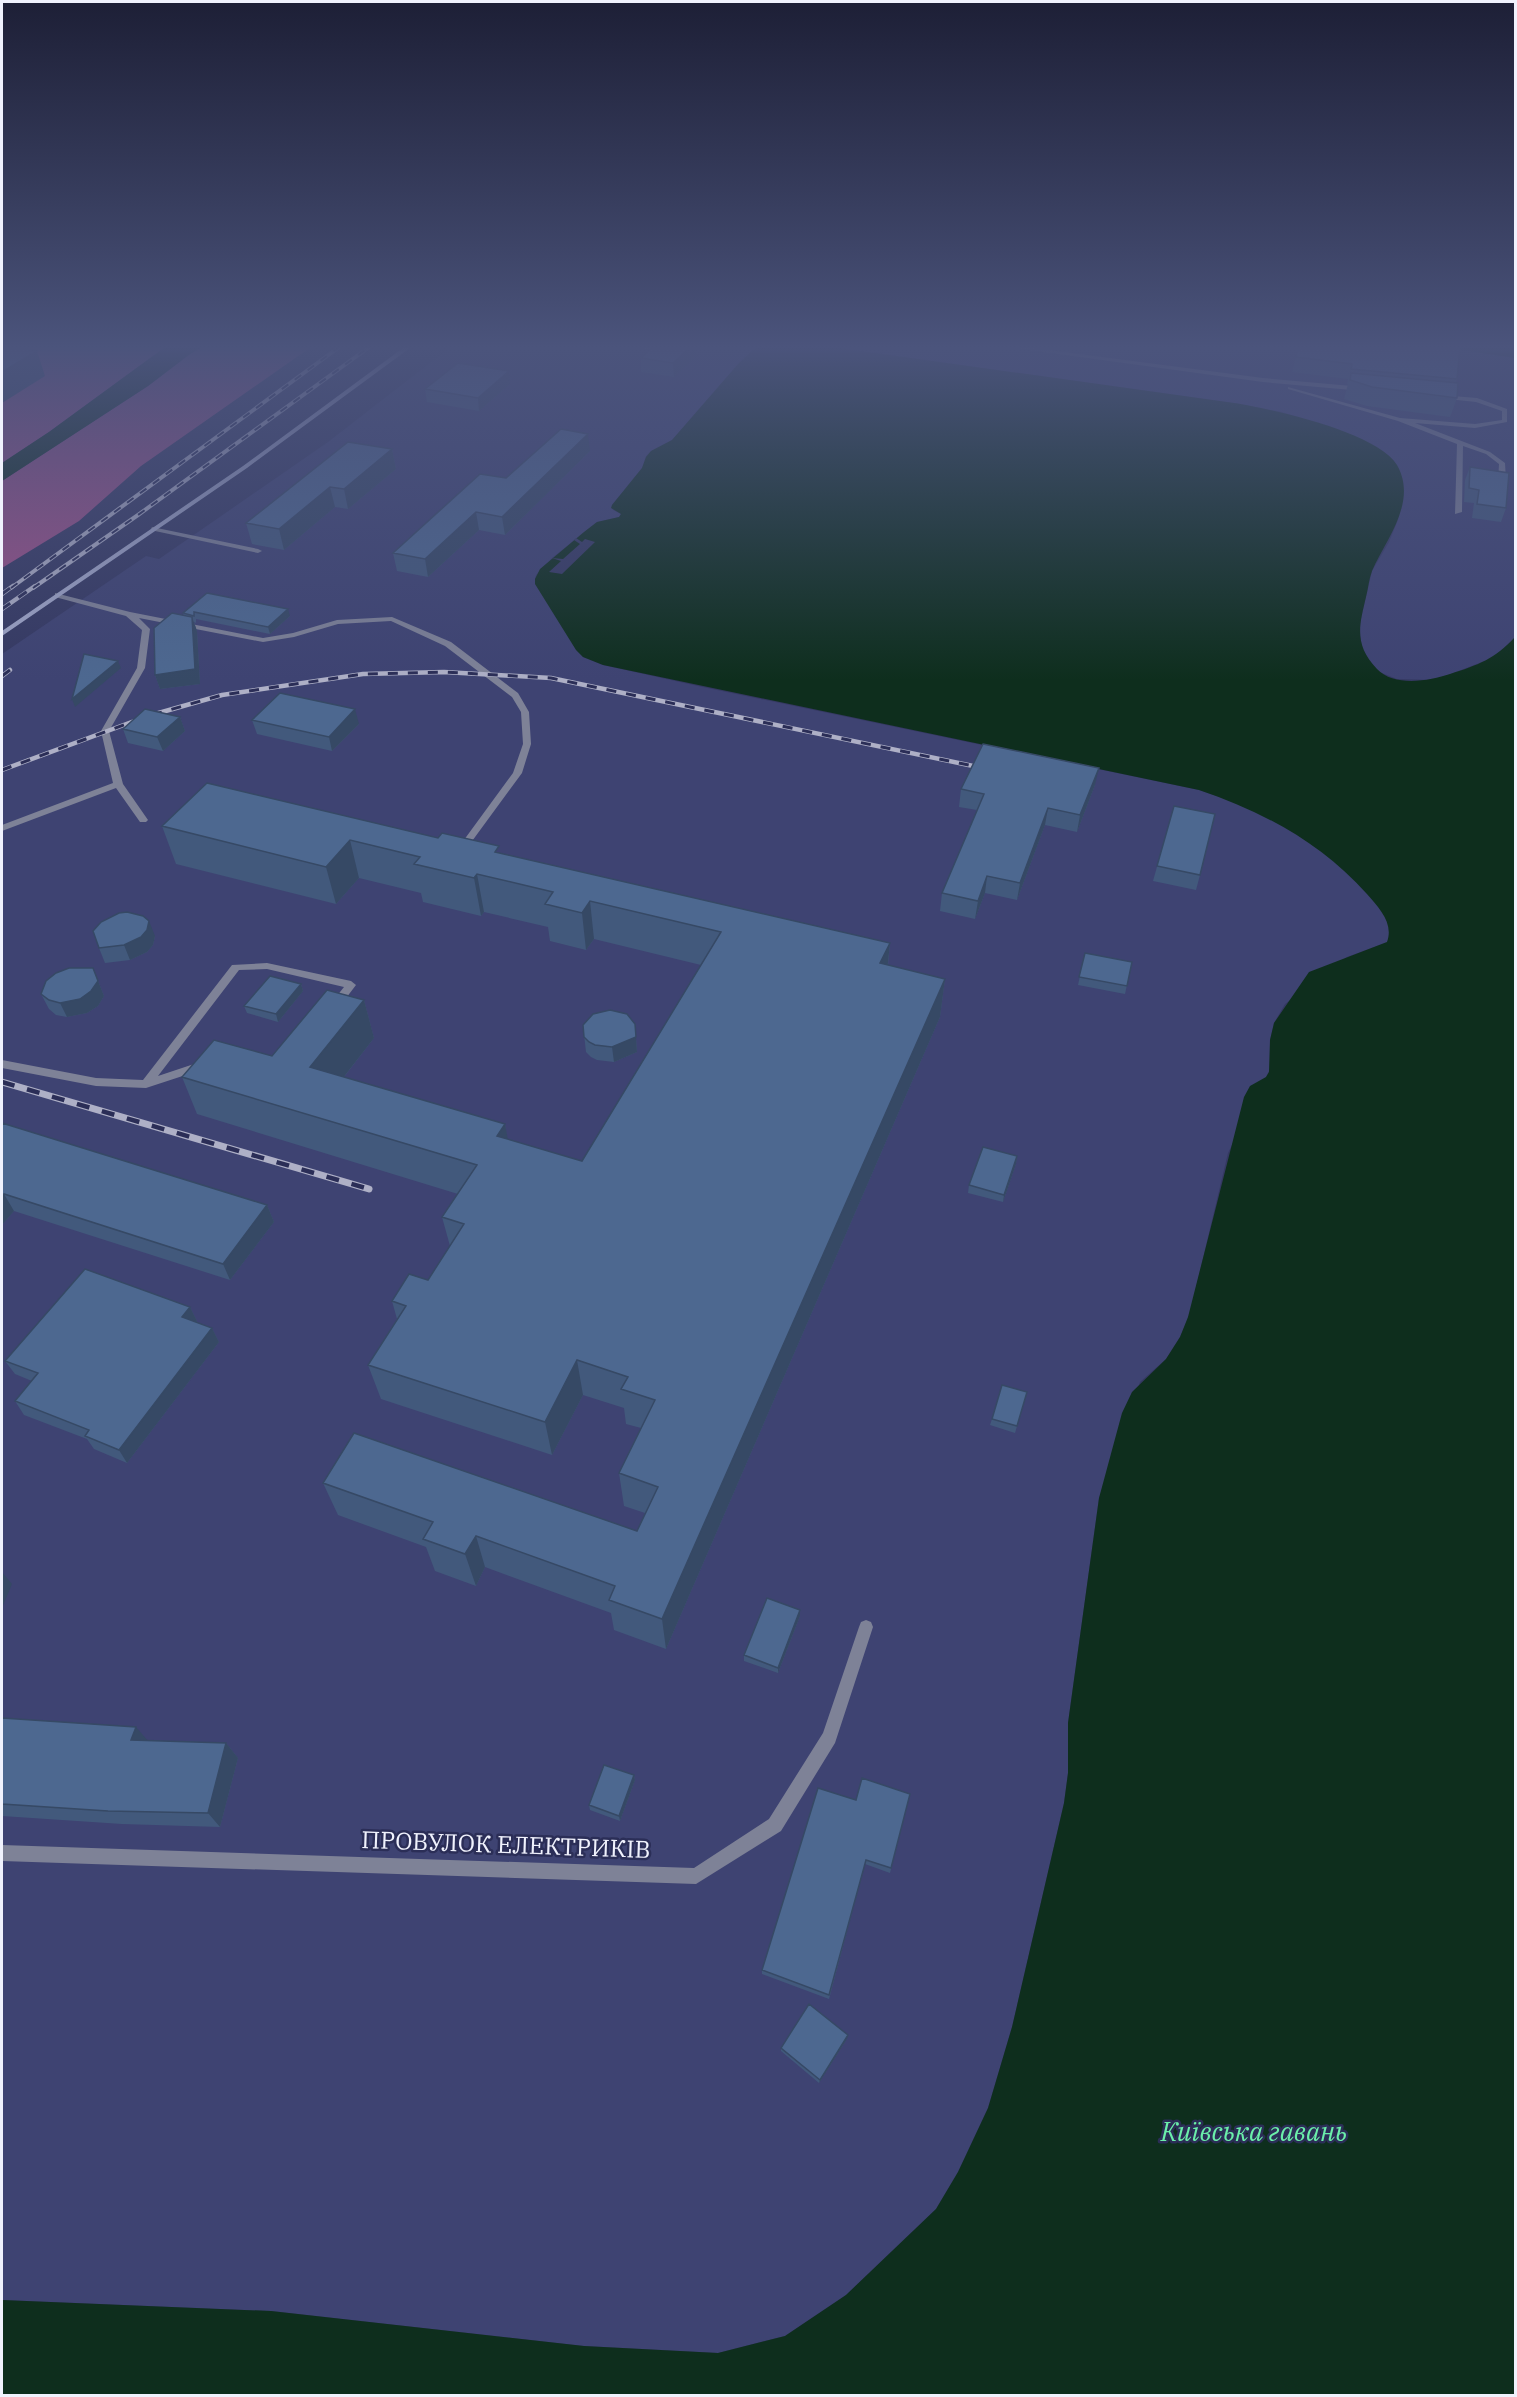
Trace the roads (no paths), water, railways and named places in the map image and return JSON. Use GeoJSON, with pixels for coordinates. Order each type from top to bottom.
{"type":"FeatureCollection","features":[{"type":"Feature","properties":{"kind":"street"},"geometry":{"type":"LineString","coordinates":[[2,634],[259,457]]}},
{"type":"Feature","properties":{"kind":"street"},"geometry":{"type":"LineString","coordinates":[[1458,512],[1460,457]]}},
{"type":"Feature","properties":{"kind":"street"},"geometry":{"type":"LineString","coordinates":[[1493,457],[1502,463],[1502,481]]}},
{"type":"Feature","properties":{"kind":"street"},"geometry":{"type":"LineString","coordinates":[[155,530],[258,551]]}},
{"type":"Feature","properties":{"kind":"street"},"geometry":{"type":"LineString","coordinates":[[58,595],[129,614],[263,640],[294,635],[337,622],[392,619],[448,644],[515,695],[525,712],[526,723],[527,744],[518,773],[464,846]]}},
{"type":"Feature","properties":{"kind":"street"},"geometry":{"type":"LineString","coordinates":[[129,614],[146,629],[141,668],[105,731],[117,784],[143,820]]}},
{"type":"Feature","properties":{"kind":"street"},"geometry":{"type":"LineString","coordinates":[[2,828],[117,784]]}},
{"type":"Feature","properties":{"kind":"street"},"geometry":{"type":"LineString","coordinates":[[146,1084],[236,967],[267,966],[351,985],[323,1020]]}},
{"type":"Feature","properties":{"kind":"street"},"geometry":{"type":"LineString","coordinates":[[2,1064],[96,1082],[146,1084],[218,1060]]}},
{"type":"Feature","properties":{"kind":"street","name":"ПРОВУЛОК ЕЛЕКТРИКІВ"},"geometry":{"type":"LineString","coordinates":[[2,1853],[696,1876],[775,1825],[829,1737],[866,1627]]}},
{"type":"Feature","properties":{"kind":"water"},"geometry":{"type":"Polygon","coordinates":[[[11,457],[39,457],[2,481],[2,463],[11,457]]]}},
{"type":"Feature","properties":{"kind":"water","name":"Київська гавань"},"geometry":{"type":"Polygon","coordinates":[[[646,457],[1390,457],[1397,465],[1403,479],[1404,493],[1398,520],[1369,581],[1360,635],[1370,660],[1384,675],[1393,678],[1412,681],[1432,679],[1486,660],[1515,637],[1515,2395],[2,2396],[2,2300],[271,2311],[584,2346],[718,2353],[785,2336],[846,2295],[936,2209],[958,2172],[988,2108],[1012,2027],[1064,1803],[1068,1773],[1068,1723],[1099,1498],[1122,1413],[1132,1392],[1166,1359],[1180,1337],[1188,1317],[1244,1097],[1250,1086],[1266,1077],[1269,1072],[1270,1040],[1274,1023],[1309,972],[1387,942],[1389,928],[1384,916],[1367,894],[1330,859],[1311,844],[1269,819],[1199,790],[603,665],[583,657],[576,650],[535,584],[535,579],[540,569],[597,522],[619,517],[621,514],[611,508],[612,505],[642,468],[646,457]]]}},
{"type":"Feature","properties":{"kind":"railway"},"geometry":{"type":"LineString","coordinates":[[11,588],[190,457]]}},
{"type":"Feature","properties":{"kind":"railway"},"geometry":{"type":"LineString","coordinates":[[33,588],[218,457]]}},
{"type":"Feature","properties":{"kind":"railway"},"geometry":{"type":"LineString","coordinates":[[2,594],[13,586]]}},
{"type":"Feature","properties":{"kind":"railway"},"geometry":{"type":"LineString","coordinates":[[2,609],[35,586]]}},
{"type":"Feature","properties":{"kind":"railway"},"geometry":{"type":"LineString","coordinates":[[2,676],[10,670]]}},
{"type":"Feature","properties":{"kind":"railway"},"geometry":{"type":"LineString","coordinates":[[2,770],[148,716],[222,695],[363,674],[444,672],[551,678],[978,767]]}},
{"type":"Feature","properties":{"kind":"railway"},"geometry":{"type":"LineString","coordinates":[[2,1082],[369,1189]]}}]}
